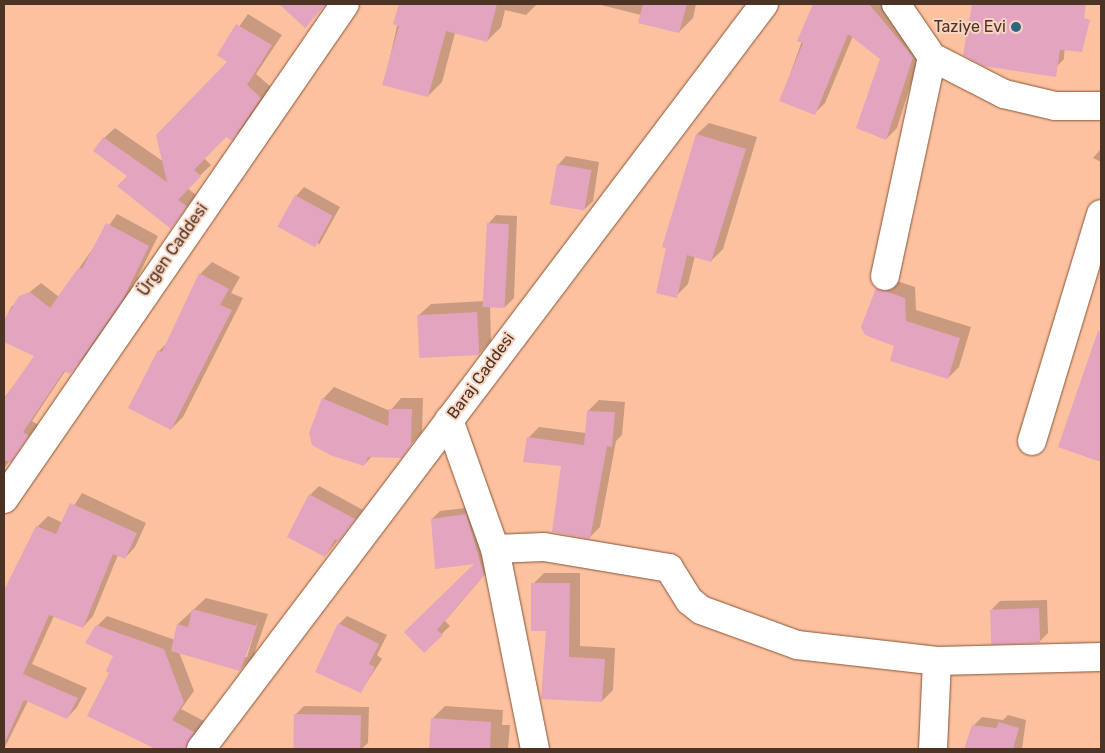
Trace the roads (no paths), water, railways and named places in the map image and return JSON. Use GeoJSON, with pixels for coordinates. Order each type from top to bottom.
{"type":"FeatureCollection","features":[{"type":"Feature","properties":{"kind":"street","name":"Ürgen Caddesi"},"geometry":{"type":"LineString","coordinates":[[7,485],[344,4]]}},
{"type":"Feature","properties":{"kind":"street","name":"Baraj Caddesi"},"geometry":{"type":"LineString","coordinates":[[201,749],[764,4]]}},
{"type":"Feature","properties":{"kind":"street"},"geometry":{"type":"LineString","coordinates":[[896,4],[932,57],[1004,94],[1055,106],[1101,106]]}},
{"type":"Feature","properties":{"kind":"street"},"geometry":{"type":"LineString","coordinates":[[885,276],[932,57]]}},
{"type":"Feature","properties":{"kind":"street"},"geometry":{"type":"LineString","coordinates":[[1032,441],[1101,214]]}},
{"type":"Feature","properties":{"kind":"street"},"geometry":{"type":"LineString","coordinates":[[449,420],[495,549],[535,749]]}},
{"type":"Feature","properties":{"kind":"street"},"geometry":{"type":"LineString","coordinates":[[495,549],[544,547],[669,568],[690,601],[744,628],[797,644],[937,661],[1101,658]]}},
{"type":"Feature","properties":{"kind":"street"},"geometry":{"type":"LineString","coordinates":[[932,749],[937,661]]}},
{"type":"Feature","properties":{"kind":"place","name":"Taziye Evi"},"geometry":{"type":"Point","coordinates":[1016,27]}}]}
